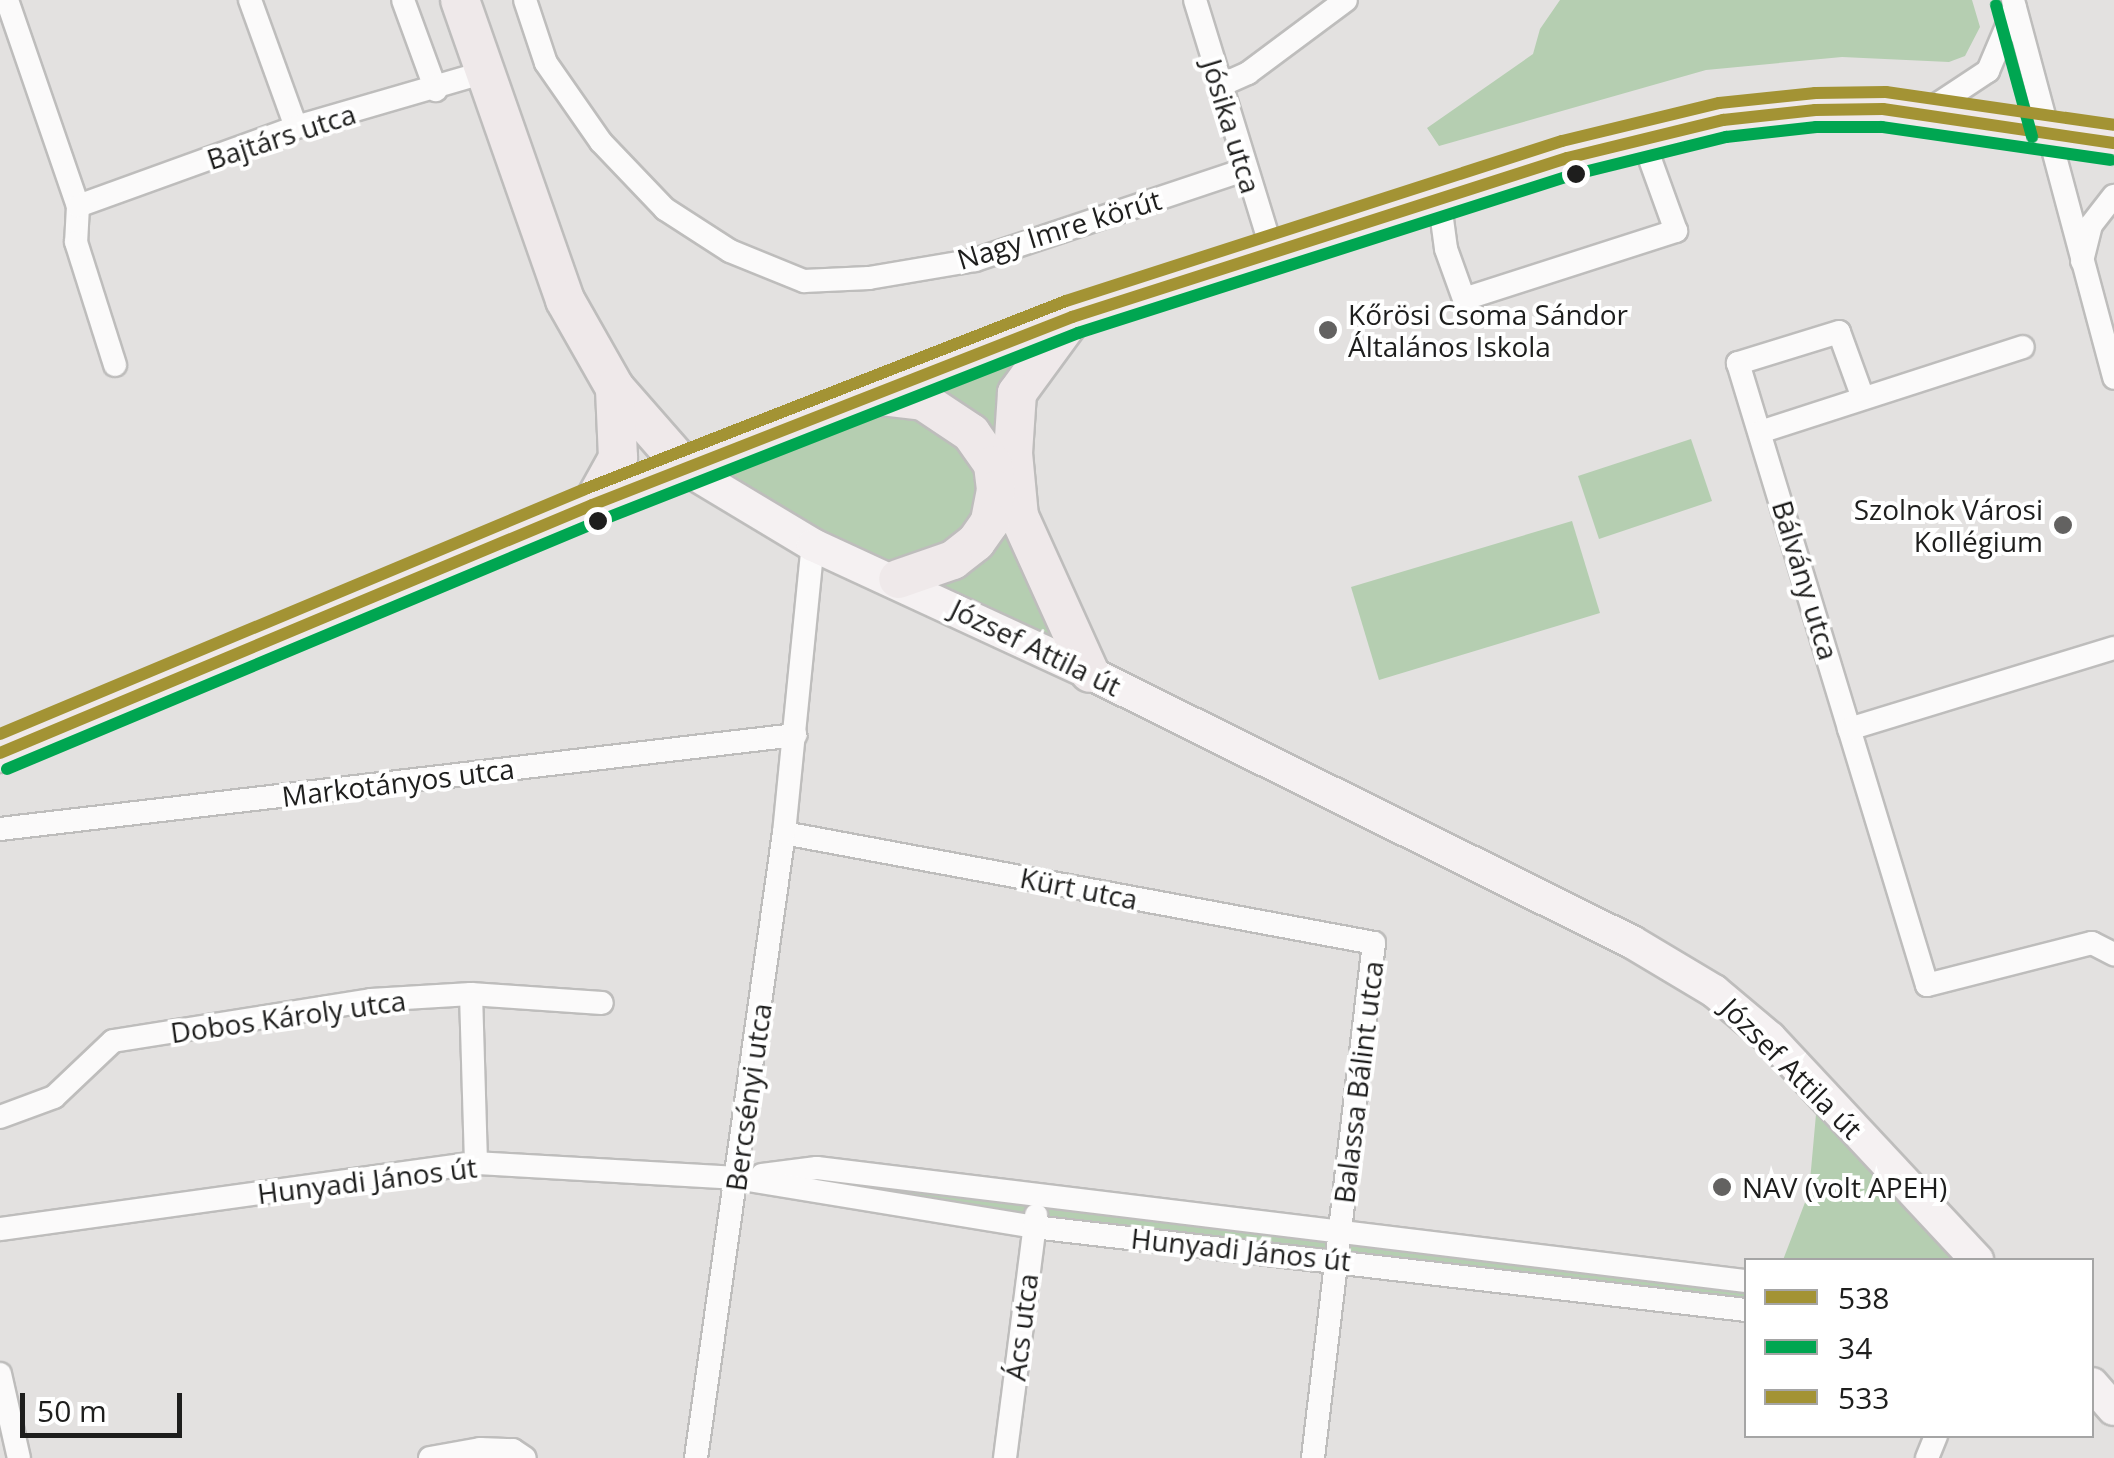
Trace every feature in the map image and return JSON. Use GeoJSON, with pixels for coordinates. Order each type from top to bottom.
{"type":"FeatureCollection","features":[{"type":"Feature","properties":{"kind":"main road"},"geometry":{"type":"LineString","coordinates":[[460,0],[566,300],[615,388],[686,468]]}},
{"type":"Feature","properties":{"kind":"main road"},"geometry":{"type":"LineString","coordinates":[[0,754],[592,505],[1072,318],[1439,198],[1724,120],[1815,110],[1923,114],[2114,144]]}},
{"type":"Feature","properties":{"kind":"main road"},"geometry":{"type":"LineString","coordinates":[[1072,318],[1017,393],[1013,453],[1019,516],[1090,674]]}},
{"type":"Feature","properties":{"kind":"main road"},"geometry":{"type":"LineString","coordinates":[[592,505],[618,458],[615,388]]}},
{"type":"Feature","properties":{"kind":"main road"},"geometry":{"type":"LineString","coordinates":[[878,396],[923,401],[958,422],[984,448],[996,490],[990,522],[976,542],[953,560],[898,579]]}},
{"type":"Feature","properties":{"kind":"street"},"geometry":{"type":"LineString","coordinates":[[7,0],[78,206],[76,242],[115,366]]}},
{"type":"Feature","properties":{"kind":"street"},"geometry":{"type":"LineString","coordinates":[[250,0],[296,128]]}},
{"type":"Feature","properties":{"kind":"street"},"geometry":{"type":"LineString","coordinates":[[404,0],[436,90]]}},
{"type":"Feature","properties":{"kind":"street","name":"Nagy Imre körút"},"geometry":{"type":"LineString","coordinates":[[525,0],[546,64],[601,142],[665,209],[730,251],[804,281],[869,278],[974,260],[1244,170]]}},
{"type":"Feature","properties":{"kind":"street","name":"Jósika utca"},"geometry":{"type":"LineString","coordinates":[[1195,0],[1272,252]]}},
{"type":"Feature","properties":{"kind":"street"},"geometry":{"type":"LineString","coordinates":[[1219,86],[1248,72],[1346,0]]}},
{"type":"Feature","properties":{"kind":"street"},"geometry":{"type":"LineString","coordinates":[[1923,114],[1988,71],[2014,4]]}},
{"type":"Feature","properties":{"kind":"street"},"geometry":{"type":"LineString","coordinates":[[2014,4],[2114,378]]}},
{"type":"Feature","properties":{"kind":"street","name":"Bajtárs utca"},"geometry":{"type":"LineString","coordinates":[[78,206],[296,128],[436,90],[485,72]]}},
{"type":"Feature","properties":{"kind":"street"},"geometry":{"type":"LineString","coordinates":[[1439,198],[1446,249],[1464,300],[1676,232],[1643,140]]}},
{"type":"Feature","properties":{"kind":"street"},"geometry":{"type":"LineString","coordinates":[[2082,264],[2091,225],[2114,196]]}},
{"type":"Feature","properties":{"kind":"street","name":"Bálvány utca"},"geometry":{"type":"LineString","coordinates":[[1863,398],[1839,332],[1738,363],[1927,984],[2092,944],[2114,954]]}},
{"type":"Feature","properties":{"kind":"street"},"geometry":{"type":"LineString","coordinates":[[1760,432],[2023,347]]}},
{"type":"Feature","properties":{"kind":"street","name":"József Attila út"},"geometry":{"type":"LineString","coordinates":[[686,468],[813,545],[898,579],[1632,942],[1714,990],[1770,1038],[1968,1257]]}},
{"type":"Feature","properties":{"kind":"street","name":"Bercsényi utca"},"geometry":{"type":"LineString","coordinates":[[696,1458],[784,833],[813,545]]}},
{"type":"Feature","properties":{"kind":"street"},"geometry":{"type":"LineString","coordinates":[[1849,729],[2114,648]]}},
{"type":"Feature","properties":{"kind":"street","name":"Markotányos utca"},"geometry":{"type":"LineString","coordinates":[[0,829],[795,735]]}},
{"type":"Feature","properties":{"kind":"street","name":"Kürt utca"},"geometry":{"type":"LineString","coordinates":[[784,833],[1374,944]]}},
{"type":"Feature","properties":{"kind":"street","name":"Balassa Bálint utca"},"geometry":{"type":"LineString","coordinates":[[1312,1458],[1374,944]]}},
{"type":"Feature","properties":{"kind":"street"},"geometry":{"type":"LineString","coordinates":[[470,994],[476,1163]]}},
{"type":"Feature","properties":{"kind":"street","name":"Dobos Károly utca"},"geometry":{"type":"LineString","coordinates":[[0,1116],[54,1097],[114,1041],[371,1000],[470,994],[602,1002]]}},
{"type":"Feature","properties":{"kind":"street","name":"Hunyadi János út"},"geometry":{"type":"LineString","coordinates":[[0,1229],[476,1163],[736,1178],[1034,1228],[1337,1258],[1744,1310]]}},
{"type":"Feature","properties":{"kind":"street","name":"Hunyadi János út"},"geometry":{"type":"LineString","coordinates":[[736,1178],[817,1168],[1744,1281]]}},
{"type":"Feature","properties":{"kind":"street","name":"Ács utca"},"geometry":{"type":"LineString","coordinates":[[1006,1458],[1038,1196]]}},
{"type":"Feature","properties":{"kind":"street"},"geometry":{"type":"LineString","coordinates":[[0,1374],[19,1458]]}},
{"type":"Feature","properties":{"kind":"street"},"geometry":{"type":"LineString","coordinates":[[2094,1386],[2114,1408]]}},
{"type":"Feature","properties":{"kind":"street"},"geometry":{"type":"LineString","coordinates":[[430,1458],[480,1449],[513,1450],[525,1458]]}},
{"type":"Feature","properties":{"kind":"green space"},"geometry":{"type":"Polygon","coordinates":[[[1560,0],[1972,0],[1980,27],[1965,56],[1949,62],[1842,57],[1706,70],[1439,146],[1427,128],[1533,54],[1540,29],[1560,0]]]}},
{"type":"Feature","properties":{"kind":"green space"},"geometry":{"type":"Polygon","coordinates":[[[1072,317],[1036,362],[1013,453],[1090,673],[685,468],[1072,317]]]}},
{"type":"Feature","properties":{"kind":"green space"},"geometry":{"type":"Polygon","coordinates":[[[1691,439],[1712,501],[1599,539],[1578,476],[1691,439]]]}},
{"type":"Feature","properties":{"kind":"green space"},"geometry":{"type":"Polygon","coordinates":[[[1572,521],[1600,613],[1379,680],[1351,587],[1572,521]]]}},
{"type":"Feature","properties":{"kind":"green space"},"geometry":{"type":"Polygon","coordinates":[[[1818,1092],[1975,1258],[1784,1258],[1809,1192],[1818,1092]]]}},
{"type":"Feature","properties":{"kind":"green space"},"geometry":{"type":"Polygon","coordinates":[[[817,1168],[1744,1281],[1744,1310],[736,1178],[817,1168]]]}},
{"type":"Feature","properties":{"kind":"transit line","name":"34"},"geometry":{"type":"LineString","coordinates":[[1996,5],[2032,137]]}},
{"type":"Feature","properties":{"kind":"transit line","name":"533"},"geometry":{"type":"LineString","coordinates":[[0,734],[585,489],[1066,301],[1562,141],[1719,103],[1815,93],[1886,92],[2114,125]]}},
{"type":"Feature","properties":{"kind":"transit line","name":"538"},"geometry":{"type":"LineString","coordinates":[[0,753],[592,505],[1072,317],[1567,158],[1723,120],[1815,110],[1883,109],[2114,143]]}},
{"type":"Feature","properties":{"kind":"transit line","name":"34"},"geometry":{"type":"LineString","coordinates":[[7,769],[599,521],[1078,333],[1572,175],[1726,137],[1816,127],[1882,127],[2111,160]]}},
{"type":"Feature","properties":{"kind":"place","name":"Kőrösi Csoma Sándor Általános Iskola"},"geometry":{"type":"Point","coordinates":[1328,330]}},
{"type":"Feature","properties":{"kind":"place","name":"Szolnok Városi Kollégium"},"geometry":{"type":"Point","coordinates":[2063,525]}},
{"type":"Feature","properties":{"kind":"place","name":"NAV (volt APEH)"},"geometry":{"type":"Point","coordinates":[1722,1187]}}]}
